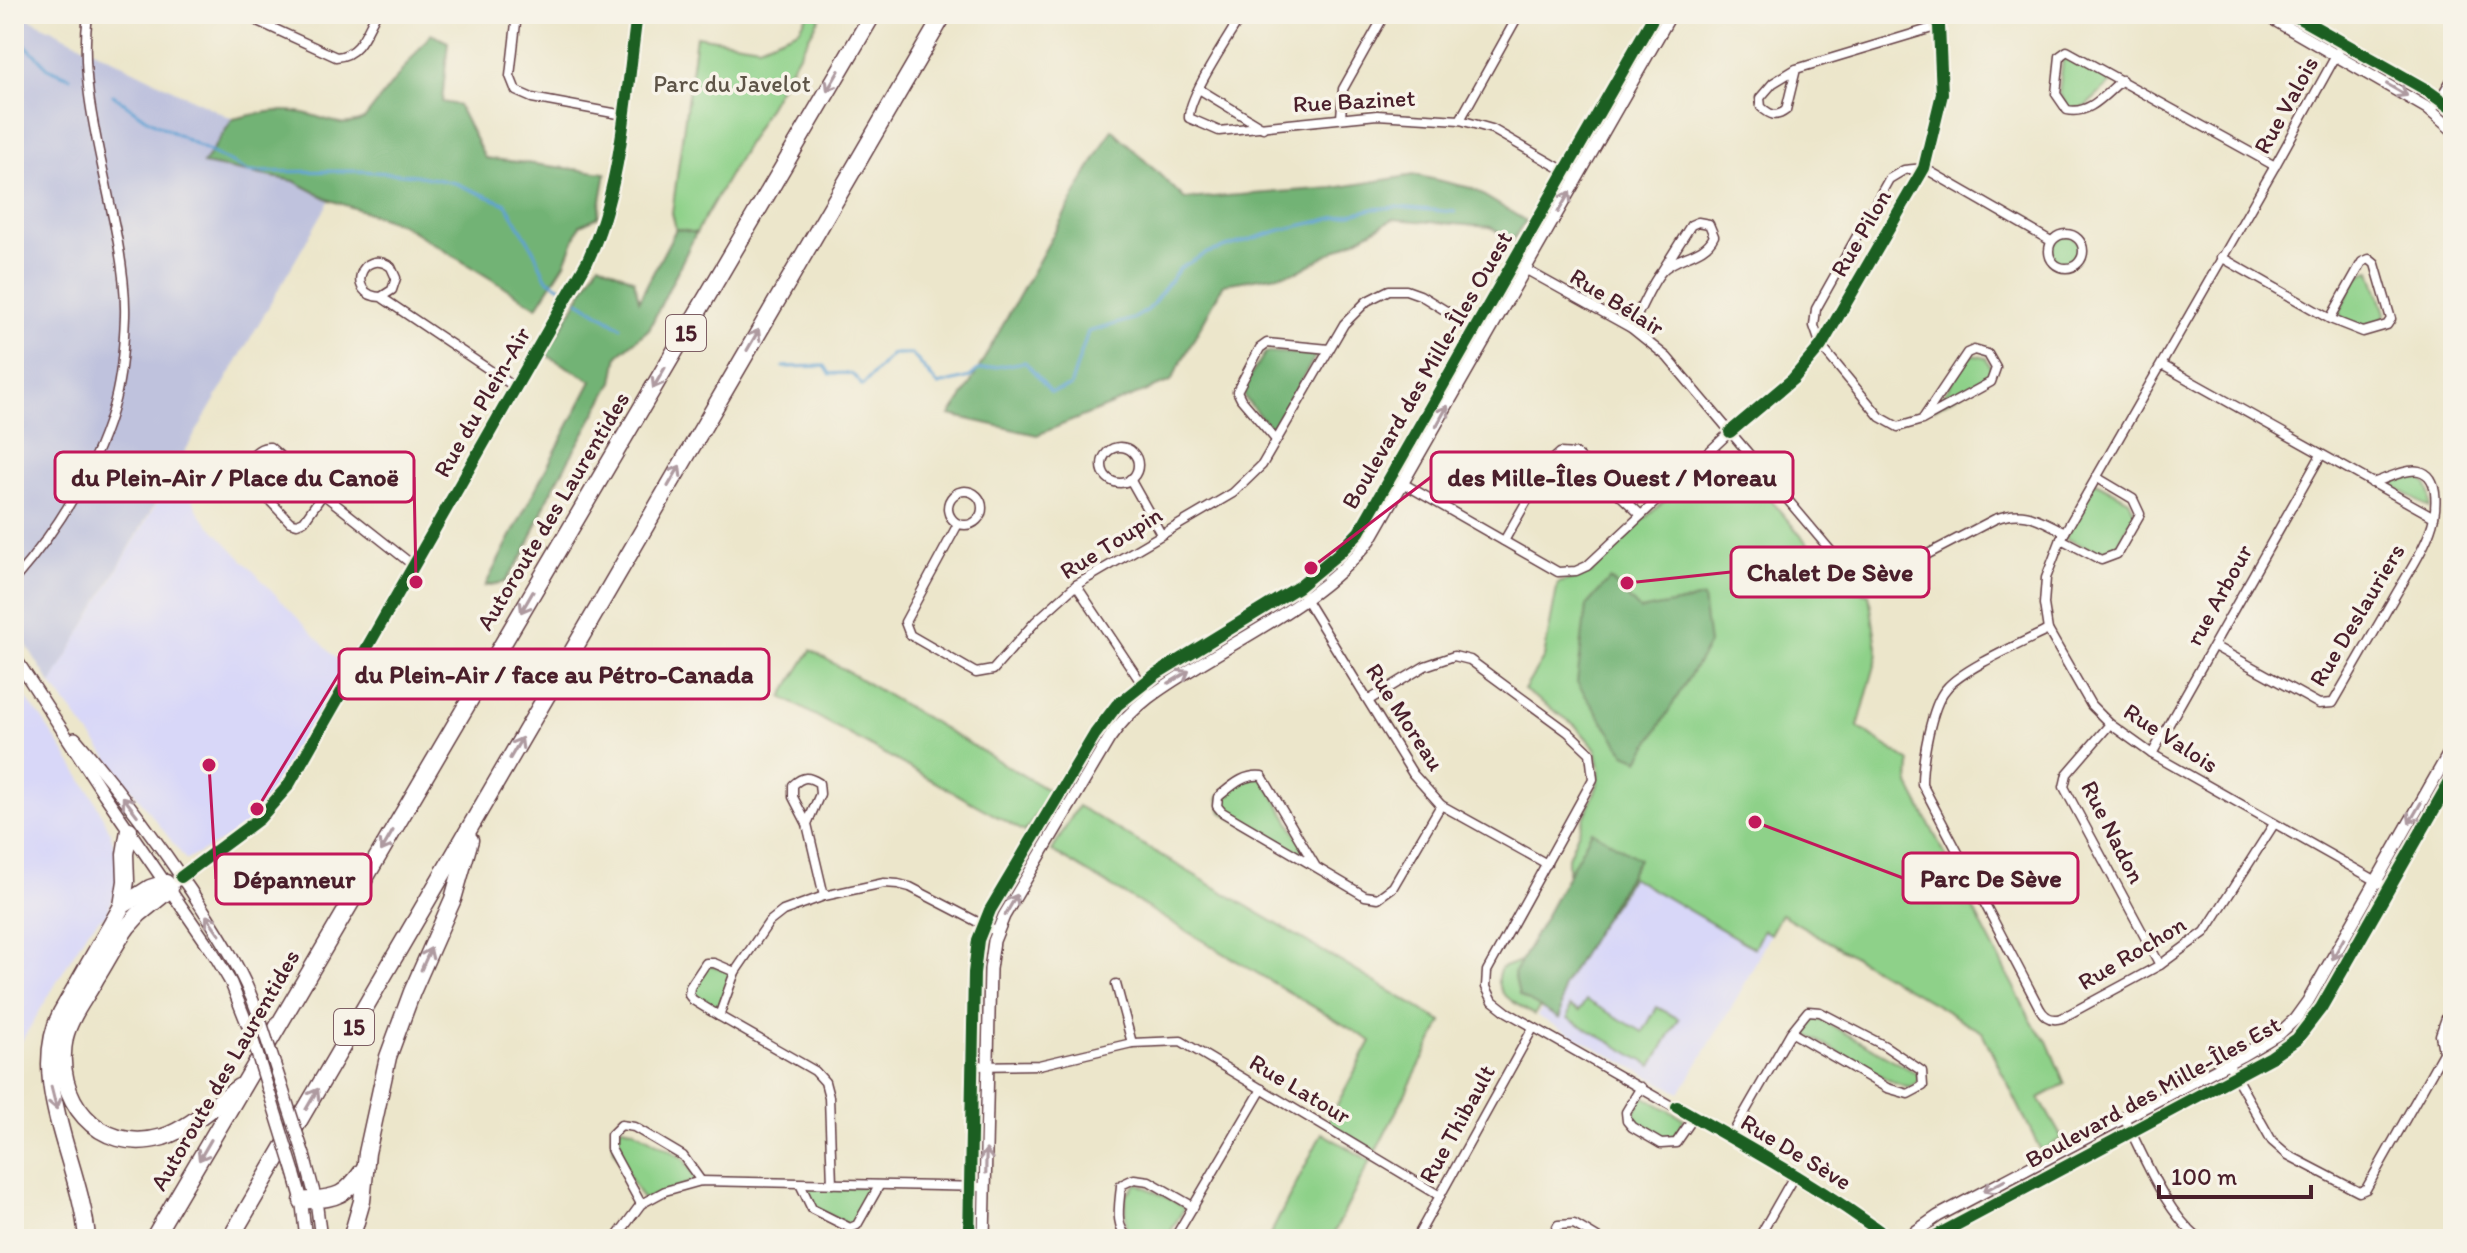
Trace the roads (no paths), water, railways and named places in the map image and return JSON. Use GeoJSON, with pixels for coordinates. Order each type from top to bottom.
{"type":"FeatureCollection","features":[{"type":"Feature","properties":{"kind":"highway","name":"Autoroute des Laurentides"},"geometry":{"type":"LineString","coordinates":[[153,1239],[873,14]]}},
{"type":"Feature","properties":{"kind":"highway","name":"15"},"geometry":{"type":"LineString","coordinates":[[230,1239],[944,14]]}},
{"type":"Feature","properties":{"kind":"highway"},"geometry":{"type":"LineString","coordinates":[[351,1239],[362,1201],[379,1094],[392,1045],[453,899],[477,816]]}},
{"type":"Feature","properties":{"kind":"highway"},"geometry":{"type":"LineString","coordinates":[[87,1239],[83,1208],[51,1085],[49,1051],[59,1017],[122,906],[129,830]]}},
{"type":"Feature","properties":{"kind":"highway"},"geometry":{"type":"LineString","coordinates":[[172,883],[124,931],[70,1025],[63,1056],[70,1096],[80,1113],[95,1127],[119,1138],[145,1140],[178,1130],[245,1083]]}},
{"type":"Feature","properties":{"kind":"highway"},"geometry":{"type":"LineString","coordinates":[[122,906],[150,888],[172,883]]}},
{"type":"Feature","properties":{"kind":"highway"},"geometry":{"type":"LineString","coordinates":[[309,1201],[344,1193],[365,1168]]}},
{"type":"Feature","properties":{"kind":"street"},"geometry":{"type":"LineString","coordinates":[[14,580],[63,514],[89,467],[110,417],[120,374],[125,313],[112,212],[88,93],[85,56],[88,14]]}},
{"type":"Feature","properties":{"kind":"street"},"geometry":{"type":"LineString","coordinates":[[242,14],[336,57],[354,51],[376,14]]}},
{"type":"Feature","properties":{"kind":"street"},"geometry":{"type":"LineString","coordinates":[[517,14],[510,76],[516,91],[532,98],[624,115]]}},
{"type":"Feature","properties":{"kind":"street","name":"Rue du Plein-Air"},"geometry":{"type":"LineString","coordinates":[[172,883],[259,819],[285,791],[587,262],[608,206],[637,14]]}},
{"type":"Feature","properties":{"kind":"street"},"geometry":{"type":"LineString","coordinates":[[1199,89],[1242,14]]}},
{"type":"Feature","properties":{"kind":"street"},"geometry":{"type":"LineString","coordinates":[[1341,118],[1343,89],[1385,14]]}},
{"type":"Feature","properties":{"kind":"street"},"geometry":{"type":"LineString","coordinates":[[1460,120],[1519,14]]}},
{"type":"Feature","properties":{"kind":"street","name":"Boulevard des Mille-Îles Ouest"},"geometry":{"type":"LineString","coordinates":[[969,1239],[975,958],[983,925],[1101,724],[1123,699],[1142,683],[1298,587],[1353,539],[1364,525],[1655,14]]}},
{"type":"Feature","properties":{"kind":"street","name":"Boulevard des Mille-Îles Ouest"},"geometry":{"type":"LineString","coordinates":[[984,1239],[990,961],[997,932],[1109,739],[1130,713],[1150,696],[1306,599],[1364,547],[1671,14]]}},
{"type":"Feature","properties":{"kind":"street","name":"Rue Pilon"},"geometry":{"type":"LineString","coordinates":[[1392,477],[1558,572],[1576,571],[1587,566],[1730,432],[1793,379],[1821,346],[1924,168],[1942,94],[1939,26],[1935,14]]}},
{"type":"Feature","properties":{"kind":"street"},"geometry":{"type":"LineString","coordinates":[[2264,14],[2432,111],[2453,130]]}},
{"type":"Feature","properties":{"kind":"street"},"geometry":{"type":"LineString","coordinates":[[2292,14],[2440,98],[2453,109]]}},
{"type":"Feature","properties":{"kind":"street"},"geometry":{"type":"LineString","coordinates":[[1796,69],[1786,110],[1780,115],[1769,115],[1761,107],[1760,98],[1773,83],[1796,69],[1939,26]]}},
{"type":"Feature","properties":{"kind":"street","name":"Rue Valois"},"geometry":{"type":"LineString","coordinates":[[2343,43],[2063,535],[2046,578],[2044,604],[2048,630],[2091,705],[2110,724],[2152,754],[2389,888]]}},
{"type":"Feature","properties":{"kind":"street"},"geometry":{"type":"LineString","coordinates":[[2122,80],[2088,109],[2078,113],[2067,110],[2056,94],[2060,56],[2067,51],[2122,80],[2275,166]]}},
{"type":"Feature","properties":{"kind":"street"},"geometry":{"type":"LineString","coordinates":[[2432,111],[2453,77]]}},
{"type":"Feature","properties":{"kind":"street","name":"Rue Bazinet"},"geometry":{"type":"LineString","coordinates":[[1263,128],[1199,89],[1189,110],[1189,118],[1219,131],[1263,128],[1341,118],[1412,116],[1460,120],[1492,129],[1577,178]]}},
{"type":"Feature","properties":{"kind":"street"},"geometry":{"type":"LineString","coordinates":[[1924,168],[2051,241]]}},
{"type":"Feature","properties":{"kind":"street","name":"Rue Pilon"},"geometry":{"type":"LineString","coordinates":[[1821,346],[1814,326],[1816,309],[1889,179],[1904,170],[1924,168]]}},
{"type":"Feature","properties":{"kind":"street"},"geometry":{"type":"LineString","coordinates":[[1631,328],[1662,271],[1691,225],[1698,222],[1709,224],[1714,236],[1706,248],[1662,271]]}},
{"type":"Feature","properties":{"kind":"street"},"geometry":{"type":"LineString","coordinates":[[2062,233],[2074,235],[2083,246],[2081,260],[2073,267],[2059,267],[2049,253],[2051,241],[2062,233]]}},
{"type":"Feature","properties":{"kind":"street"},"geometry":{"type":"LineString","coordinates":[[2221,257],[2330,319],[2363,332],[2387,325],[2391,319],[2375,264],[2369,259],[2362,262],[2330,319]]}},
{"type":"Feature","properties":{"kind":"street"},"geometry":{"type":"LineString","coordinates":[[381,297],[392,290],[396,278],[386,263],[374,262],[364,268],[360,280],[365,292],[381,297],[515,387]]}},
{"type":"Feature","properties":{"kind":"street","name":"Rue Bélair"},"geometry":{"type":"LineString","coordinates":[[1514,263],[1631,328],[1667,357],[1836,557],[1863,578],[1882,578],[2011,513],[2028,514],[2063,535]]}},
{"type":"Feature","properties":{"kind":"street","name":"Rue Toupin"},"geometry":{"type":"LineString","coordinates":[[958,524],[905,622],[910,635],[976,673],[993,670],[1036,621],[1076,585],[1233,493],[1262,465],[1344,324],[1367,301],[1389,290],[1406,290],[1420,295],[1487,336]]}},
{"type":"Feature","properties":{"kind":"street"},"geometry":{"type":"LineString","coordinates":[[1276,440],[1237,391],[1260,348],[1267,343],[1329,349]]}},
{"type":"Feature","properties":{"kind":"street"},"geometry":{"type":"LineString","coordinates":[[1821,346],[1880,417],[1898,427],[1922,420],[1991,382],[1996,368],[1988,354],[1974,350],[1967,353],[1922,420]]}},
{"type":"Feature","properties":{"kind":"street"},"geometry":{"type":"LineString","coordinates":[[2162,365],[2434,517]]}},
{"type":"Feature","properties":{"kind":"street"},"geometry":{"type":"LineString","coordinates":[[323,494],[304,521],[297,524],[290,522],[251,481],[246,468],[256,450],[270,447],[323,494],[414,566]]}},
{"type":"Feature","properties":{"kind":"street"},"geometry":{"type":"LineString","coordinates":[[1119,447],[1132,452],[1137,469],[1130,479],[1118,482],[1104,473],[1102,461],[1110,449],[1119,447]]}},
{"type":"Feature","properties":{"kind":"street"},"geometry":{"type":"LineString","coordinates":[[1504,541],[1548,464],[1560,453],[1576,454],[1641,515]]}},
{"type":"Feature","properties":{"kind":"street","name":"rue Arbour"},"geometry":{"type":"LineString","coordinates":[[2152,754],[2321,455]]}},
{"type":"Feature","properties":{"kind":"street","name":"Rue Deslauriers"},"geometry":{"type":"LineString","coordinates":[[2214,646],[2319,704],[2333,703],[2405,579],[2430,532],[2434,517],[2436,497],[2430,478],[2424,473],[2415,470],[2372,483]]}},
{"type":"Feature","properties":{"kind":"street"},"geometry":{"type":"LineString","coordinates":[[2063,535],[2101,560],[2117,554],[2140,514],[2133,499],[2096,477]]}},
{"type":"Feature","properties":{"kind":"street"},"geometry":{"type":"LineString","coordinates":[[1130,479],[1161,534]]}},
{"type":"Feature","properties":{"kind":"street","name":"Rue Toupin"},"geometry":{"type":"LineString","coordinates":[[971,492],[980,498],[982,512],[975,523],[958,524],[950,516],[948,504],[956,493],[971,492]]}},
{"type":"Feature","properties":{"kind":"street"},"geometry":{"type":"LineString","coordinates":[[1076,585],[1150,696]]}},
{"type":"Feature","properties":{"kind":"street","name":"Rue Moreau"},"geometry":{"type":"LineString","coordinates":[[1298,587],[1413,774],[1441,805],[1547,864]]}},
{"type":"Feature","properties":{"kind":"street","name":"Rue Rochon"},"geometry":{"type":"LineString","coordinates":[[2048,630],[1961,675],[1944,690],[1932,723],[1922,767],[1922,784],[2042,1012],[2051,1019],[2062,1018],[2160,965],[2205,932],[2274,824]]}},
{"type":"Feature","properties":{"kind":"street"},"geometry":{"type":"LineString","coordinates":[[14,656],[129,830],[233,956],[259,1016],[304,1155],[309,1201],[306,1239]]}},
{"type":"Feature","properties":{"kind":"street","name":"Rue De Sève"},"geometry":{"type":"LineString","coordinates":[[1369,700],[1425,666],[1454,656],[1470,660],[1568,732],[1590,753],[1593,779],[1487,971],[1486,987],[1493,1001],[1533,1028],[1794,1176],[1890,1239]]}},
{"type":"Feature","properties":{"kind":"street"},"geometry":{"type":"LineString","coordinates":[[50,708],[121,793],[226,973],[250,1031],[294,1172],[309,1201],[321,1239]]}},
{"type":"Feature","properties":{"kind":"street","name":"Rue Nadon"},"geometry":{"type":"LineString","coordinates":[[2110,724],[2067,774],[2064,787],[2160,965]]}},
{"type":"Feature","properties":{"kind":"street","name":"Boulevard des Mille-Îles Est"},"geometry":{"type":"LineString","coordinates":[[1905,1239],[1938,1216],[2274,1038],[2295,1019],[2308,1001],[2453,746]]}},
{"type":"Feature","properties":{"kind":"street"},"geometry":{"type":"LineString","coordinates":[[1316,867],[1262,776],[1252,775],[1241,780],[1218,797],[1217,806],[1222,812],[1365,896],[1378,898],[1393,887],[1441,805]]}},
{"type":"Feature","properties":{"kind":"street"},"geometry":{"type":"LineString","coordinates":[[807,824],[820,794],[819,783],[810,777],[801,778],[793,785],[793,797],[807,824],[824,896]]}},
{"type":"Feature","properties":{"kind":"street"},"geometry":{"type":"LineString","coordinates":[[2435,777],[2451,783]]}},
{"type":"Feature","properties":{"kind":"street","name":"Boulevard des Mille-Îles Est"},"geometry":{"type":"LineString","coordinates":[[1930,1239],[2279,1053],[2308,1028],[2451,783]]}},
{"type":"Feature","properties":{"kind":"street"},"geometry":{"type":"LineString","coordinates":[[719,1016],[735,972],[769,922],[783,911],[824,896],[884,883],[898,884],[910,887],[997,932]]}},
{"type":"Feature","properties":{"kind":"street"},"geometry":{"type":"LineString","coordinates":[[735,972],[706,963],[690,987],[689,995],[719,1016],[815,1071],[825,1082],[829,1097],[832,1184]]}},
{"type":"Feature","properties":{"kind":"street"},"geometry":{"type":"LineString","coordinates":[[1116,984],[1132,1043]]}},
{"type":"Feature","properties":{"kind":"street"},"geometry":{"type":"LineString","coordinates":[[2444,1052],[2440,1035],[2453,998]]}},
{"type":"Feature","properties":{"kind":"street"},"geometry":{"type":"LineString","coordinates":[[1730,1138],[1791,1032],[1808,1011],[1820,1012],[1885,1046],[1922,1071],[1923,1086],[1908,1094],[1887,1088],[1791,1032]]}},
{"type":"Feature","properties":{"kind":"street","name":"Rue Thibault"},"geometry":{"type":"LineString","coordinates":[[1416,1239],[1533,1028]]}},
{"type":"Feature","properties":{"kind":"street"},"geometry":{"type":"LineString","coordinates":[[2228,1063],[2272,1141],[2288,1155],[2359,1192],[2366,1189],[2453,1035]]}},
{"type":"Feature","properties":{"kind":"street","name":"Rue Latour"},"geometry":{"type":"LineString","coordinates":[[973,1066],[1039,1065],[1132,1043],[1181,1041],[1440,1196]]}},
{"type":"Feature","properties":{"kind":"street"},"geometry":{"type":"LineString","coordinates":[[1641,1087],[1626,1112],[1627,1121],[1661,1144],[1676,1143],[1694,1117]]}},
{"type":"Feature","properties":{"kind":"street"},"geometry":{"type":"LineString","coordinates":[[1174,1239],[1262,1089]]}},
{"type":"Feature","properties":{"kind":"street"},"geometry":{"type":"LineString","coordinates":[[2124,1118],[2162,1193],[2190,1232],[2199,1239]]}},
{"type":"Feature","properties":{"kind":"street"},"geometry":{"type":"LineString","coordinates":[[641,1204],[611,1149],[611,1135],[621,1125],[634,1127],[683,1156],[701,1181]]}},
{"type":"Feature","properties":{"kind":"street"},"geometry":{"type":"LineString","coordinates":[[1758,1239],[1794,1176]]}},
{"type":"Feature","properties":{"kind":"street"},"geometry":{"type":"LineString","coordinates":[[1130,1239],[1124,1236],[1119,1226],[1121,1185],[1134,1179],[1149,1181],[1194,1207]]}},
{"type":"Feature","properties":{"kind":"street"},"geometry":{"type":"LineString","coordinates":[[615,1239],[641,1204],[665,1191],[701,1181],[985,1187]]}},
{"type":"Feature","properties":{"kind":"street"},"geometry":{"type":"LineString","coordinates":[[800,1184],[812,1209],[850,1228],[857,1225],[879,1186]]}},
{"type":"Feature","properties":{"kind":"street"},"geometry":{"type":"LineString","coordinates":[[1551,1239],[1558,1225],[1574,1224],[1599,1239]]}},
{"type":"Feature","properties":{"kind":"waterway"},"geometry":{"type":"LineString","coordinates":[[14,33],[49,69],[70,77]]}},
{"type":"Feature","properties":{"kind":"waterway"},"geometry":{"type":"LineString","coordinates":[[113,95],[145,118],[249,172],[361,171],[415,175],[455,183],[506,204],[532,247],[546,278],[561,287]]}},
{"type":"Feature","properties":{"kind":"waterway"},"geometry":{"type":"LineString","coordinates":[[783,367],[825,366],[830,374],[852,375],[862,386],[892,354],[912,354],[938,385],[970,377],[978,370],[1025,362],[1051,392],[1070,387],[1088,332],[1133,319],[1148,310],[1180,268],[1207,253],[1281,230],[1373,209],[1396,207],[1455,212]]}},
{"type":"Feature","properties":{"kind":"waterway"},"geometry":{"type":"LineString","coordinates":[[579,301],[621,327]]}},
{"type":"Feature","properties":{"kind":"place","name":"des Mille-Îles Ouest / Moreau"},"geometry":{"type":"Point","coordinates":[1311,568]}},
{"type":"Feature","properties":{"kind":"place","name":"du Plein-Air / Place du Canoë"},"geometry":{"type":"Point","coordinates":[416,582]}},
{"type":"Feature","properties":{"kind":"place","name":"Chalet De Sève"},"geometry":{"type":"Point","coordinates":[1627,583]}},
{"type":"Feature","properties":{"kind":"place","name":"Dépanneur"},"geometry":{"type":"Point","coordinates":[209,765]}},
{"type":"Feature","properties":{"kind":"place","name":"du Plein-Air / face au Pétro-Canada"},"geometry":{"type":"Point","coordinates":[257,809]}},
{"type":"Feature","properties":{"kind":"place","name":"Parc De Sève"},"geometry":{"type":"Point","coordinates":[1755,822]}},
{"type":"Feature","properties":{"kind":"park label","name":"Parc du Javelot"},"geometry":{"type":"Point","coordinates":[732,84]}}]}
